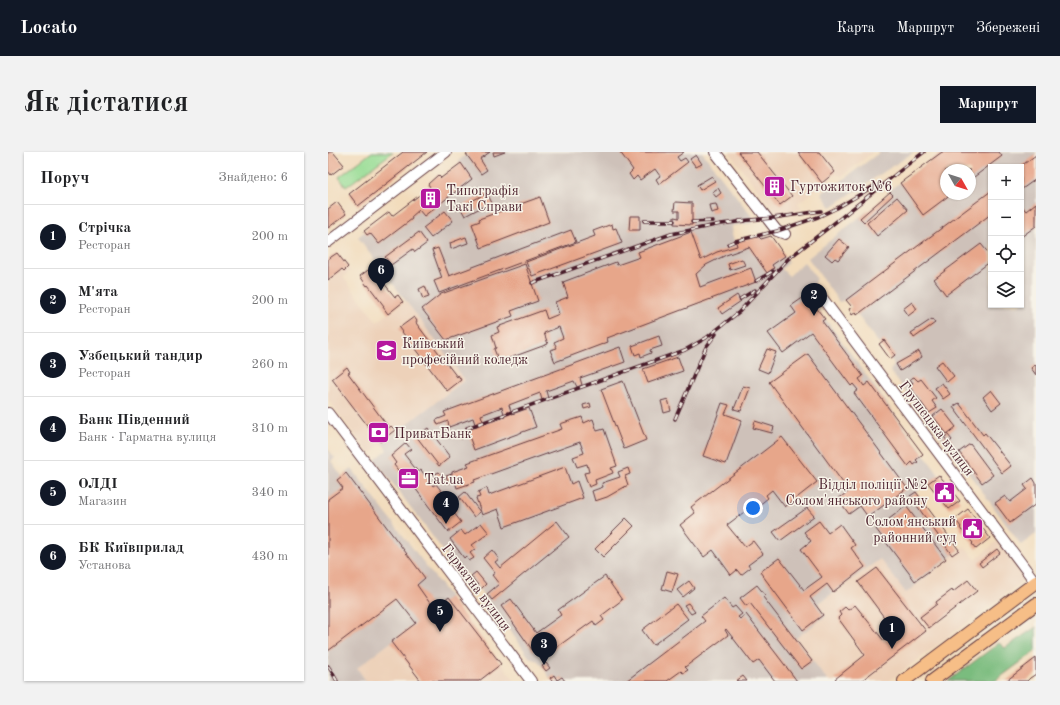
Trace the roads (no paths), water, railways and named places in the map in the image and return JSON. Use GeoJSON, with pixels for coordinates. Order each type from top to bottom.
{"type":"FeatureCollection","features":[{"type":"Feature","properties":{"kind":"main road"},"geometry":{"type":"LineString","coordinates":[[904,681],[1036,583]]}},
{"type":"Feature","properties":{"kind":"main road"},"geometry":{"type":"LineString","coordinates":[[932,681],[1036,604]]}},
{"type":"Feature","properties":{"kind":"street"},"geometry":{"type":"LineString","coordinates":[[328,242],[446,152]]}},
{"type":"Feature","properties":{"kind":"street"},"geometry":{"type":"LineString","coordinates":[[716,152],[777,231],[785,234]]}},
{"type":"Feature","properties":{"kind":"street","name":"Грушецька вулиця"},"geometry":{"type":"LineString","coordinates":[[817,291],[1036,583]]}},
{"type":"Feature","properties":{"kind":"street","name":"Гарматна вулиця"},"geometry":{"type":"LineString","coordinates":[[328,413],[531,681]]}},
{"type":"Feature","properties":{"kind":"railway"},"geometry":{"type":"LineString","coordinates":[[467,428],[685,350],[706,338],[739,312],[788,259],[924,152]]}},
{"type":"Feature","properties":{"kind":"railway"},"geometry":{"type":"LineString","coordinates":[[728,244],[777,231],[818,217],[837,208],[874,186]]}},
{"type":"Feature","properties":{"kind":"railway"},"geometry":{"type":"LineString","coordinates":[[739,221],[821,211]]}},
{"type":"Feature","properties":{"kind":"railway"},"geometry":{"type":"LineString","coordinates":[[644,221],[674,221]]}},
{"type":"Feature","properties":{"kind":"railway"},"geometry":{"type":"LineString","coordinates":[[692,222],[713,221]]}},
{"type":"Feature","properties":{"kind":"railway"},"geometry":{"type":"LineString","coordinates":[[532,283],[671,234],[745,221]]}},
{"type":"Feature","properties":{"kind":"railway"},"geometry":{"type":"LineString","coordinates":[[756,281],[773,271]]}},
{"type":"Feature","properties":{"kind":"railway"},"geometry":{"type":"LineString","coordinates":[[740,299],[755,290]]}},
{"type":"Feature","properties":{"kind":"railway"},"geometry":{"type":"LineString","coordinates":[[675,419],[706,347],[716,334]]}},
{"type":"Feature","properties":{"kind":"railway"},"geometry":{"type":"LineString","coordinates":[[328,666],[337,681]]}},
{"type":"Feature","properties":{"kind":"place","name":"Гуртожиток №6"},"geometry":{"type":"Point","coordinates":[774,186]}},
{"type":"Feature","properties":{"kind":"place","name":"Типографія Такі Справи"},"geometry":{"type":"Point","coordinates":[430,198]}},
{"type":"Feature","properties":{"kind":"place","name":"БК Київприлад"},"geometry":{"type":"Point","coordinates":[381,291]}},
{"type":"Feature","properties":{"kind":"place","name":"М'ята"},"geometry":{"type":"Point","coordinates":[814,316]}},
{"type":"Feature","properties":{"kind":"place","name":"Київський професійний коледж"},"geometry":{"type":"Point","coordinates":[386,351]}},
{"type":"Feature","properties":{"kind":"place","name":"ПриватБанк"},"geometry":{"type":"Point","coordinates":[378,433]}},
{"type":"Feature","properties":{"kind":"place","name":"Tat.ua"},"geometry":{"type":"Point","coordinates":[408,479]}},
{"type":"Feature","properties":{"kind":"place","name":"Відділ поліції №2 Солом'янського району"},"geometry":{"type":"Point","coordinates":[944,492]}},
{"type":"Feature","properties":{"kind":"place","name":"Банк Південний"},"geometry":{"type":"Point","coordinates":[446,524]}},
{"type":"Feature","properties":{"kind":"place","name":"Солом'янський районний суд"},"geometry":{"type":"Point","coordinates":[972,529]}},
{"type":"Feature","properties":{"kind":"place","name":"ОЛДІ"},"geometry":{"type":"Point","coordinates":[440,632]}},
{"type":"Feature","properties":{"kind":"place","name":"Стрічка"},"geometry":{"type":"Point","coordinates":[892,649]}},
{"type":"Feature","properties":{"kind":"place","name":"Узбецький тандир"},"geometry":{"type":"Point","coordinates":[544,665]}}]}
